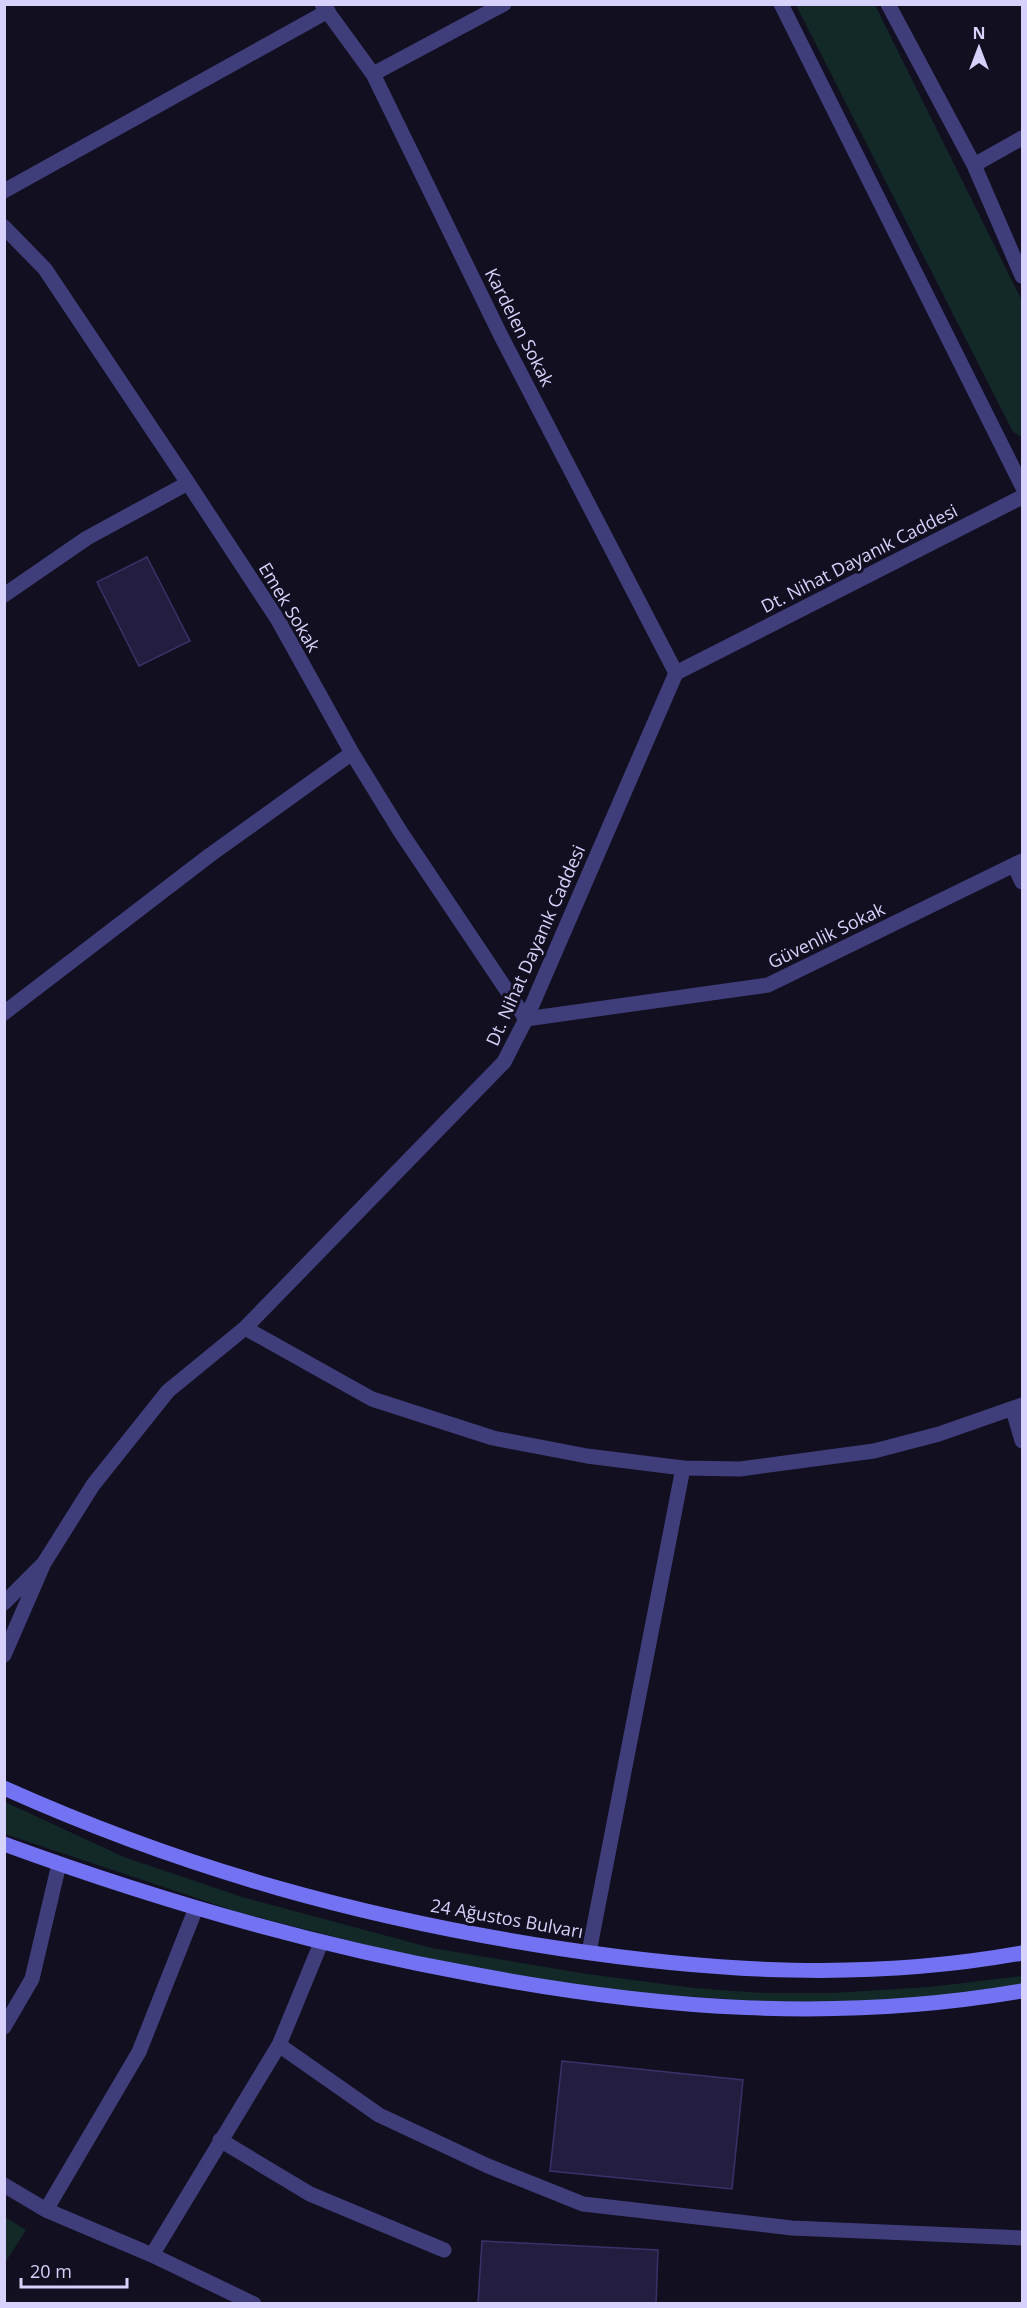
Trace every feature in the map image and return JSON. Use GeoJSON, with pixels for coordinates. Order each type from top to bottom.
{"type":"FeatureCollection","features":[{"type":"Feature","properties":{"kind":"main road","name":"24 Ağustos Bulvarı"},"geometry":{"type":"LineString","coordinates":[[4,1788],[166,1854],[320,1901],[421,1923],[589,1952],[705,1967],[790,1972],[927,1966],[1023,1953]]}},
{"type":"Feature","properties":{"kind":"main road"},"geometry":{"type":"LineString","coordinates":[[4,1844],[196,1908],[321,1943],[371,1955],[536,1986],[713,2008],[795,2011],[886,2008],[968,2001],[1023,1992]]}},
{"type":"Feature","properties":{"kind":"street"},"geometry":{"type":"LineString","coordinates":[[374,74],[504,4]]}},
{"type":"Feature","properties":{"kind":"street"},"geometry":{"type":"LineString","coordinates":[[781,4],[1023,486]]}},
{"type":"Feature","properties":{"kind":"street"},"geometry":{"type":"LineString","coordinates":[[888,4],[974,165],[1023,276]]}},
{"type":"Feature","properties":{"kind":"street"},"geometry":{"type":"LineString","coordinates":[[4,191],[325,8]]}},
{"type":"Feature","properties":{"kind":"street","name":"Kardelen Sokak"},"geometry":{"type":"LineString","coordinates":[[325,8],[374,74],[500,334],[676,673]]}},
{"type":"Feature","properties":{"kind":"street"},"geometry":{"type":"LineString","coordinates":[[974,165],[1023,138]]}},
{"type":"Feature","properties":{"kind":"street","name":"Emek Sokak"},"geometry":{"type":"LineString","coordinates":[[4,227],[45,269],[188,483],[278,620],[352,753],[455,916],[526,1019]]}},
{"type":"Feature","properties":{"kind":"street"},"geometry":{"type":"LineString","coordinates":[[4,595],[87,538],[188,483]]}},
{"type":"Feature","properties":{"kind":"street","name":"Dt. Nihat Dayanık Caddesi"},"geometry":{"type":"LineString","coordinates":[[4,1655],[44,1563],[93,1485],[160,1400],[245,1328],[504,1062],[526,1019],[676,673],[1023,497]]}},
{"type":"Feature","properties":{"kind":"street"},"geometry":{"type":"LineString","coordinates":[[4,1013],[173,882],[352,753]]}},
{"type":"Feature","properties":{"kind":"street"},"geometry":{"type":"LineString","coordinates":[[1018,863],[1023,882]]}},
{"type":"Feature","properties":{"kind":"street","name":"Güvenlik Sokak"},"geometry":{"type":"LineString","coordinates":[[526,1019],[768,985],[1018,863]]}},
{"type":"Feature","properties":{"kind":"street"},"geometry":{"type":"LineString","coordinates":[[245,1328],[372,1399],[493,1438],[587,1456],[683,1468],[740,1469],[874,1451],[1018,1408],[1023,1441]]}},
{"type":"Feature","properties":{"kind":"street"},"geometry":{"type":"LineString","coordinates":[[589,1952],[683,1468]]}},
{"type":"Feature","properties":{"kind":"street","name":"Dt. Nihat Dayanık Caddesi"},"geometry":{"type":"LineString","coordinates":[[4,1603],[44,1563]]}},
{"type":"Feature","properties":{"kind":"street"},"geometry":{"type":"LineString","coordinates":[[4,2027],[32,1979],[59,1864]]}},
{"type":"Feature","properties":{"kind":"street"},"geometry":{"type":"LineString","coordinates":[[46,2210],[140,2052],[196,1908]]}},
{"type":"Feature","properties":{"kind":"street"},"geometry":{"type":"LineString","coordinates":[[152,2255],[279,2045],[321,1943]]}},
{"type":"Feature","properties":{"kind":"street"},"geometry":{"type":"LineString","coordinates":[[279,2045],[379,2115],[488,2166],[583,2204],[792,2228],[1023,2238]]}},
{"type":"Feature","properties":{"kind":"street"},"geometry":{"type":"LineString","coordinates":[[220,2140],[310,2194],[444,2250]]}},
{"type":"Feature","properties":{"kind":"street"},"geometry":{"type":"LineString","coordinates":[[4,2185],[46,2210],[152,2255],[254,2304]]}},
{"type":"Feature","properties":{"kind":"green space"},"geometry":{"type":"Polygon","coordinates":[[[796,5],[875,5],[1022,301],[1022,437],[1013,432],[796,5]]]}},
{"type":"Feature","properties":{"kind":"green space"},"geometry":{"type":"Polygon","coordinates":[[[5,1802],[124,1857],[242,1897],[432,1948],[587,1974],[694,1988],[762,1993],[832,1993],[929,1987],[1022,1976],[1022,1991],[859,2008],[599,1990],[417,1958],[238,1912],[5,1834],[5,1802]]]}},
{"type":"Feature","properties":{"kind":"green space"},"geometry":{"type":"Polygon","coordinates":[[[5,2217],[26,2230],[5,2263],[5,2217]]]}},
{"type":"Feature","properties":{"kind":"building"},"geometry":{"type":"Polygon","coordinates":[[[147,557],[190,641],[139,666],[97,582],[147,557]]]}},
{"type":"Feature","properties":{"kind":"building"},"geometry":{"type":"Polygon","coordinates":[[[562,2061],[743,2080],[732,2189],[550,2171],[562,2061]]]}},
{"type":"Feature","properties":{"kind":"building"},"geometry":{"type":"Polygon","coordinates":[[[482,2241],[658,2250],[656,2304],[478,2304],[482,2241]]]}}]}
